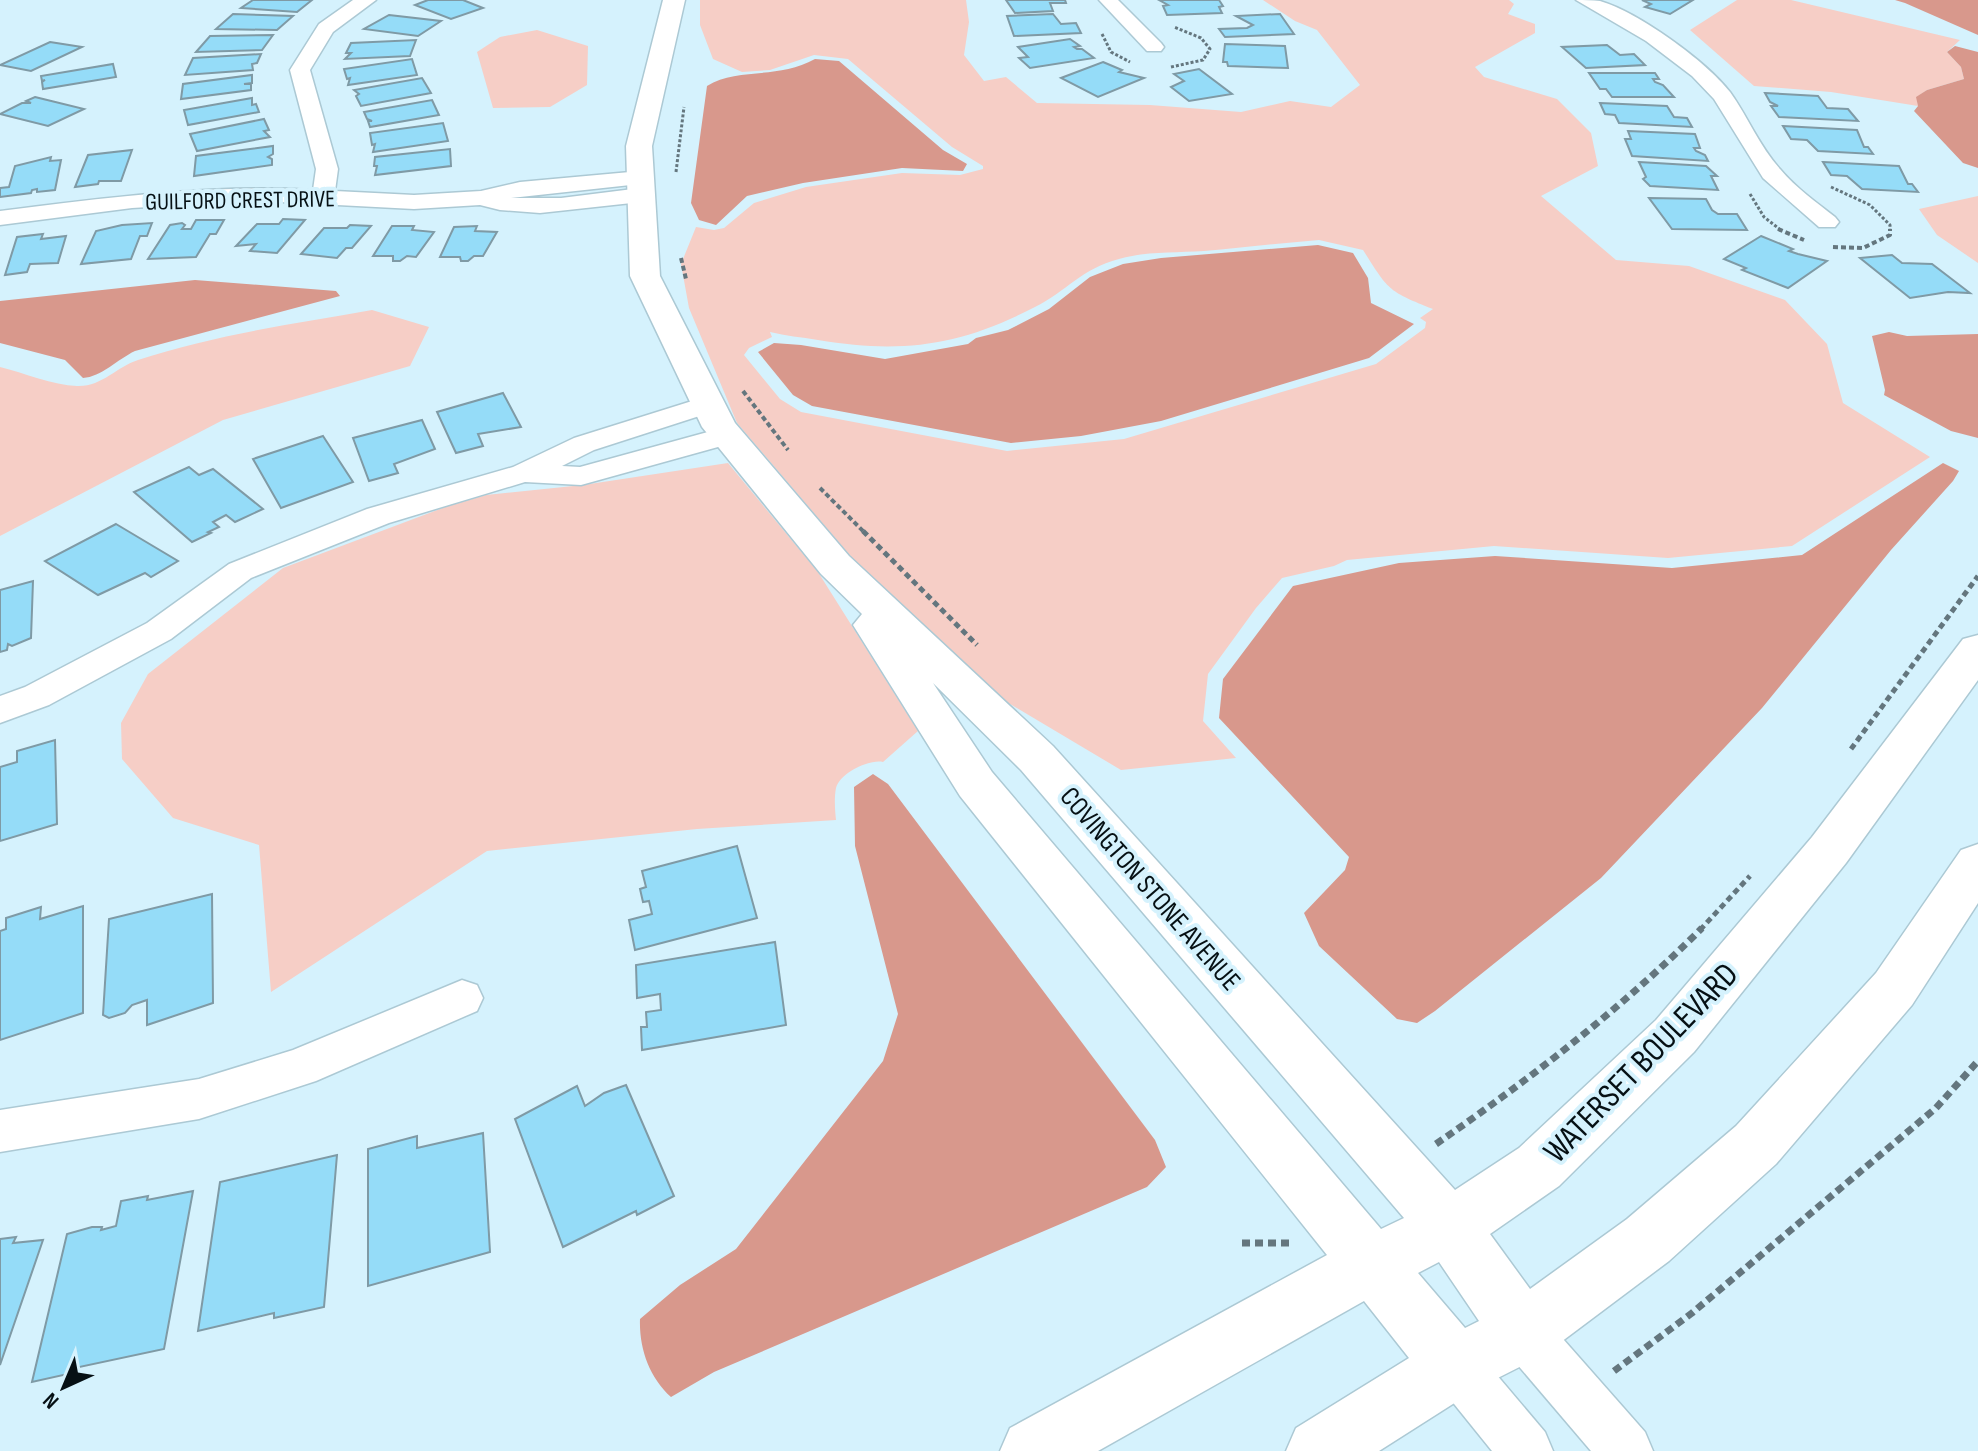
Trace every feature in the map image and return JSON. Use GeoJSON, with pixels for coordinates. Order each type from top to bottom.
{"type":"FeatureCollection","features":[{"type":"Feature","properties":{"kind":"street"},"geometry":{"type":"LineString","coordinates":[[323,197],[327,169],[300,70],[319,34],[332,19],[367,0]]}},
{"type":"Feature","properties":{"kind":"street","name":"COVINGTON STONE AVENUE"},"geometry":{"type":"LineString","coordinates":[[674,0],[639,146],[645,276],[726,436],[835,565],[1037,758],[1450,1227],[1523,1332]]}},
{"type":"Feature","properties":{"kind":"street"},"geometry":{"type":"LineString","coordinates":[[1108,0],[1154,47]]}},
{"type":"Feature","properties":{"kind":"street"},"geometry":{"type":"LineString","coordinates":[[1585,0],[1661,41],[1680,55],[1721,95],[1770,172],[1827,222]]}},
{"type":"Feature","properties":{"kind":"street","name":"GUILFORD CREST DRIVE"},"geometry":{"type":"LineString","coordinates":[[0,218],[132,201],[280,195],[414,202],[481,198],[520,189],[641,186]]}},
{"type":"Feature","properties":{"kind":"street"},"geometry":{"type":"LineString","coordinates":[[0,710],[37,696],[159,631],[240,571],[378,516],[524,473],[584,444],[708,404]]}},
{"type":"Feature","properties":{"kind":"street"},"geometry":{"type":"LineString","coordinates":[[524,473],[581,476],[726,436]]}},
{"type":"Feature","properties":{"kind":"street","name":"COVINGTON STONE AVENUE"},"geometry":{"type":"LineString","coordinates":[[835,565],[976,784],[1456,1366]]}},
{"type":"Feature","properties":{"kind":"street","name":"WATERSET BOULEVARD"},"geometry":{"type":"LineString","coordinates":[[1033,1451],[1371,1264],[1450,1227],[1539,1167],[1675,1036],[1829,850],[1978,649]]}},
{"type":"Feature","properties":{"kind":"street"},"geometry":{"type":"LineString","coordinates":[[1319,1451],[1456,1366],[1523,1332],[1648,1240],[1756,1145],[1894,989],[1978,863]]}},
{"type":"Feature","properties":{"kind":"street"},"geometry":{"type":"LineString","coordinates":[[0,1131],[199,1099],[300,1067],[462,998]]}},
{"type":"Feature","properties":{"kind":"street"},"geometry":{"type":"LineString","coordinates":[[1523,1332],[1626,1451]]}},
{"type":"Feature","properties":{"kind":"street"},"geometry":{"type":"LineString","coordinates":[[1456,1366],[1526,1451]]}},
{"type":"Feature","properties":{"kind":"path"},"geometry":{"type":"LineString","coordinates":[[676,174],[685,95]]}},
{"type":"Feature","properties":{"kind":"path"},"geometry":{"type":"LineString","coordinates":[[678,245],[687,285]]}},
{"type":"Feature","properties":{"kind":"path"},"geometry":{"type":"LineString","coordinates":[[739,386],[793,458]]}},
{"type":"Feature","properties":{"kind":"path"},"geometry":{"type":"LineString","coordinates":[[813,481],[978,646]]}},
{"type":"Feature","properties":{"kind":"path"},"geometry":{"type":"LineString","coordinates":[[1843,760],[1978,576]]}},
{"type":"Feature","properties":{"kind":"path"},"geometry":{"type":"LineString","coordinates":[[1433,1147],[1501,1099],[1662,967],[1758,866]]}},
{"type":"Feature","properties":{"kind":"path"},"geometry":{"type":"LineString","coordinates":[[1608,1376],[1692,1313],[1924,1118],[1978,1061]]}},
{"type":"Feature","properties":{"kind":"path"},"geometry":{"type":"LineString","coordinates":[[1242,1243],[1291,1243]]}},
{"type":"Feature","properties":{"kind":"shaded area"},"geometry":{"type":"Polygon","coordinates":[[[700,0],[966,0],[969,22],[964,55],[984,81],[1006,77],[1037,103],[1150,105],[1241,112],[1290,101],[1331,107],[1360,85],[1317,30],[1295,21],[1263,0],[1509,0],[1514,4],[1508,14],[1535,24],[1535,33],[1475,67],[1484,77],[1557,99],[1591,133],[1598,166],[1541,196],[1616,260],[1689,266],[1785,300],[1827,344],[1843,403],[1930,457],[1792,546],[1668,558],[1494,546],[1347,560],[1282,578],[1208,674],[1203,721],[1236,758],[1121,770],[1000,698],[852,558],[737,423],[689,308],[681,264],[696,227],[724,228],[754,203],[806,187],[902,173],[960,175],[983,169],[983,166],[952,147],[848,59],[814,55],[770,70],[742,72],[713,59],[700,25],[700,0]],[[1319,240],[1140,255],[1094,268],[1035,307],[981,331],[955,338],[903,346],[876,346],[770,332],[772,337],[749,348],[744,355],[780,399],[801,412],[1007,451],[1124,439],[1376,364],[1425,328],[1426,322],[1420,318],[1433,309],[1391,288],[1363,250],[1319,240]]]}},
{"type":"Feature","properties":{"kind":"shaded area"},"geometry":{"type":"Polygon","coordinates":[[[1737,0],[1791,0],[1960,40],[1947,52],[1961,67],[1964,79],[1927,90],[1917,97],[1918,106],[1831,92],[1754,86],[1690,30],[1737,0]]]}},
{"type":"Feature","properties":{"kind":"shaded area"},"geometry":{"type":"Polygon","coordinates":[[[1895,0],[1978,0],[1978,35],[1905,3],[1895,0]]]}},
{"type":"Feature","properties":{"kind":"shaded area"},"geometry":{"type":"Polygon","coordinates":[[[537,30],[588,46],[587,85],[550,107],[493,108],[477,52],[500,37],[537,30]]]}},
{"type":"Feature","properties":{"kind":"shaded area"},"geometry":{"type":"Polygon","coordinates":[[[1955,46],[1978,52],[1978,168],[1963,163],[1914,111],[1918,106],[1916,97],[1927,90],[1964,79],[1961,67],[1947,52],[1955,46]]]}},
{"type":"Feature","properties":{"kind":"shaded area"},"geometry":{"type":"Polygon","coordinates":[[[815,59],[839,61],[943,150],[967,164],[963,171],[902,168],[803,183],[747,196],[716,225],[699,220],[691,203],[707,86],[731,77],[786,69],[815,59]]]}},
{"type":"Feature","properties":{"kind":"shaded area"},"geometry":{"type":"Polygon","coordinates":[[[1978,196],[1978,263],[1937,235],[1919,209],[1978,196]]]}},
{"type":"Feature","properties":{"kind":"shaded area"},"geometry":{"type":"Polygon","coordinates":[[[1318,245],[1353,253],[1368,278],[1371,303],[1414,324],[1369,358],[1161,421],[1081,436],[1011,443],[812,406],[793,395],[758,352],[774,343],[885,359],[968,344],[976,338],[1008,330],[1049,309],[1090,277],[1123,264],[1318,245]]]}},
{"type":"Feature","properties":{"kind":"shaded area"},"geometry":{"type":"Polygon","coordinates":[[[195,280],[336,291],[340,296],[135,351],[103,371],[83,378],[65,360],[0,343],[0,301],[195,280]]]}},
{"type":"Feature","properties":{"kind":"shaded area"},"geometry":{"type":"Polygon","coordinates":[[[372,310],[429,327],[410,366],[223,420],[0,536],[0,367],[58,383],[86,385],[138,360],[196,344],[372,310]]]}},
{"type":"Feature","properties":{"kind":"shaded area"},"geometry":{"type":"Polygon","coordinates":[[[1889,332],[1907,336],[1978,334],[1978,438],[1951,431],[1884,395],[1872,336],[1889,332]]]}},
{"type":"Feature","properties":{"kind":"shaded area"},"geometry":{"type":"Polygon","coordinates":[[[728,463],[818,572],[918,731],[883,762],[863,765],[843,777],[836,788],[836,820],[697,829],[487,851],[271,992],[259,845],[173,818],[122,759],[121,723],[148,674],[283,568],[448,506],[486,495],[583,485],[728,463]]]}},
{"type":"Feature","properties":{"kind":"shaded area"},"geometry":{"type":"Polygon","coordinates":[[[1943,463],[1959,471],[1953,481],[1891,550],[1762,708],[1601,878],[1435,1011],[1417,1023],[1397,1019],[1319,946],[1304,913],[1345,870],[1349,857],[1219,718],[1223,679],[1293,586],[1399,563],[1495,556],[1672,568],[1802,555],[1943,463]]]}},
{"type":"Feature","properties":{"kind":"shaded area"},"geometry":{"type":"Polygon","coordinates":[[[873,774],[888,784],[1155,1140],[1166,1167],[1147,1187],[714,1372],[671,1397],[647,1361],[641,1341],[640,1319],[680,1285],[736,1249],[883,1061],[898,1014],[855,846],[854,787],[873,774]]]}},
{"type":"Feature","properties":{"kind":"building"},"geometry":{"type":"Polygon","coordinates":[[[253,0],[312,0],[297,12],[241,8],[253,0]]]}},
{"type":"Feature","properties":{"kind":"building"},"geometry":{"type":"Polygon","coordinates":[[[428,0],[463,0],[483,8],[451,19],[415,5],[428,0]]]}},
{"type":"Feature","properties":{"kind":"building"},"geometry":{"type":"Polygon","coordinates":[[[1006,0],[1065,0],[1066,3],[1050,3],[1053,11],[1015,13],[1006,0]]]}},
{"type":"Feature","properties":{"kind":"building"},"geometry":{"type":"Polygon","coordinates":[[[1159,0],[1219,0],[1223,6],[1219,7],[1222,13],[1167,15],[1163,6],[1168,5],[1159,0]]]}},
{"type":"Feature","properties":{"kind":"building"},"geometry":{"type":"Polygon","coordinates":[[[1642,0],[1693,0],[1670,14],[1645,7],[1651,4],[1642,0]]]}},
{"type":"Feature","properties":{"kind":"building"},"geometry":{"type":"Polygon","coordinates":[[[233,14],[293,16],[277,30],[216,29],[233,14]]]}},
{"type":"Feature","properties":{"kind":"building"},"geometry":{"type":"Polygon","coordinates":[[[1053,14],[1061,24],[1076,23],[1081,33],[1014,36],[1007,16],[1053,14]]]}},
{"type":"Feature","properties":{"kind":"building"},"geometry":{"type":"Polygon","coordinates":[[[1280,14],[1294,34],[1225,37],[1219,29],[1253,25],[1236,16],[1280,14]]]}},
{"type":"Feature","properties":{"kind":"building"},"geometry":{"type":"Polygon","coordinates":[[[389,15],[441,21],[418,36],[364,29],[389,15]]]}},
{"type":"Feature","properties":{"kind":"building"},"geometry":{"type":"Polygon","coordinates":[[[273,35],[262,50],[196,52],[210,36],[273,35]]]}},
{"type":"Feature","properties":{"kind":"building"},"geometry":{"type":"Polygon","coordinates":[[[1070,39],[1080,46],[1074,47],[1094,58],[1030,68],[1019,58],[1028,57],[1018,47],[1070,39]]]}},
{"type":"Feature","properties":{"kind":"building"},"geometry":{"type":"Polygon","coordinates":[[[416,40],[410,56],[345,59],[351,53],[346,53],[351,43],[416,40]]]}},
{"type":"Feature","properties":{"kind":"building"},"geometry":{"type":"Polygon","coordinates":[[[50,42],[82,47],[31,71],[0,65],[50,42]]]}},
{"type":"Feature","properties":{"kind":"building"},"geometry":{"type":"Polygon","coordinates":[[[1225,44],[1285,46],[1288,68],[1228,66],[1227,62],[1223,62],[1225,44]]]}},
{"type":"Feature","properties":{"kind":"building"},"geometry":{"type":"Polygon","coordinates":[[[1607,45],[1620,55],[1634,54],[1645,65],[1586,68],[1562,47],[1607,45]]]}},
{"type":"Feature","properties":{"kind":"building"},"geometry":{"type":"Polygon","coordinates":[[[261,54],[257,63],[252,64],[253,70],[185,75],[193,58],[261,54]]]}},
{"type":"Feature","properties":{"kind":"building"},"geometry":{"type":"Polygon","coordinates":[[[412,59],[417,75],[348,85],[350,78],[347,79],[344,69],[412,59]]]}},
{"type":"Feature","properties":{"kind":"building"},"geometry":{"type":"Polygon","coordinates":[[[1103,62],[1122,70],[1119,72],[1144,78],[1098,97],[1061,78],[1103,62]]]}},
{"type":"Feature","properties":{"kind":"building"},"geometry":{"type":"Polygon","coordinates":[[[113,64],[116,77],[43,89],[42,82],[45,80],[42,81],[41,76],[113,64]]]}},
{"type":"Feature","properties":{"kind":"building"},"geometry":{"type":"Polygon","coordinates":[[[1199,69],[1232,94],[1189,101],[1171,87],[1184,81],[1174,74],[1199,69]]]}},
{"type":"Feature","properties":{"kind":"building"},"geometry":{"type":"Polygon","coordinates":[[[1589,73],[1655,73],[1659,79],[1653,79],[1655,82],[1663,85],[1674,97],[1612,97],[1606,89],[1600,89],[1589,73]]]}},
{"type":"Feature","properties":{"kind":"building"},"geometry":{"type":"Polygon","coordinates":[[[252,75],[252,83],[244,84],[251,84],[251,90],[181,99],[183,84],[252,75]]]}},
{"type":"Feature","properties":{"kind":"building"},"geometry":{"type":"Polygon","coordinates":[[[422,78],[431,93],[361,106],[356,96],[359,94],[354,90],[422,78]]]}},
{"type":"Feature","properties":{"kind":"building"},"geometry":{"type":"Polygon","coordinates":[[[1765,93],[1818,96],[1827,108],[1848,109],[1858,121],[1779,117],[1771,106],[1778,106],[1770,102],[1765,93]]]}},
{"type":"Feature","properties":{"kind":"building"},"geometry":{"type":"Polygon","coordinates":[[[35,97],[84,109],[48,126],[0,114],[22,103],[31,103],[26,101],[35,97]]]}},
{"type":"Feature","properties":{"kind":"building"},"geometry":{"type":"Polygon","coordinates":[[[252,98],[252,105],[256,104],[259,112],[188,125],[184,110],[252,98]]]}},
{"type":"Feature","properties":{"kind":"building"},"geometry":{"type":"Polygon","coordinates":[[[432,100],[439,115],[370,127],[368,121],[372,121],[367,119],[364,112],[432,100]]]}},
{"type":"Feature","properties":{"kind":"building"},"geometry":{"type":"Polygon","coordinates":[[[1600,103],[1667,106],[1674,117],[1687,118],[1692,127],[1619,123],[1615,115],[1605,114],[1600,103]]]}},
{"type":"Feature","properties":{"kind":"building"},"geometry":{"type":"Polygon","coordinates":[[[264,119],[269,130],[264,131],[270,137],[197,151],[190,134],[264,119]]]}},
{"type":"Feature","properties":{"kind":"building"},"geometry":{"type":"Polygon","coordinates":[[[443,123],[448,141],[373,152],[375,144],[372,145],[370,133],[443,123]]]}},
{"type":"Feature","properties":{"kind":"building"},"geometry":{"type":"Polygon","coordinates":[[[1783,126],[1857,130],[1864,147],[1868,147],[1873,154],[1818,151],[1807,140],[1791,139],[1783,126]]]}},
{"type":"Feature","properties":{"kind":"building"},"geometry":{"type":"Polygon","coordinates":[[[1628,131],[1695,134],[1700,148],[1694,148],[1708,161],[1632,156],[1625,139],[1631,139],[1628,131]]]}},
{"type":"Feature","properties":{"kind":"building"},"geometry":{"type":"Polygon","coordinates":[[[273,146],[273,154],[268,157],[272,159],[272,165],[194,176],[196,156],[273,146]]]}},
{"type":"Feature","properties":{"kind":"building"},"geometry":{"type":"Polygon","coordinates":[[[450,149],[451,166],[375,175],[375,157],[450,149]]]}},
{"type":"Feature","properties":{"kind":"building"},"geometry":{"type":"Polygon","coordinates":[[[132,150],[121,181],[99,181],[98,184],[75,187],[88,155],[132,150]]]}},
{"type":"Feature","properties":{"kind":"building"},"geometry":{"type":"Polygon","coordinates":[[[51,157],[50,161],[61,160],[55,190],[37,192],[37,189],[31,193],[0,197],[0,188],[9,187],[15,166],[51,157]]]}},
{"type":"Feature","properties":{"kind":"building"},"geometry":{"type":"Polygon","coordinates":[[[1639,162],[1706,166],[1717,176],[1711,176],[1718,190],[1650,186],[1643,179],[1646,177],[1639,162]]]}},
{"type":"Feature","properties":{"kind":"building"},"geometry":{"type":"Polygon","coordinates":[[[1823,162],[1899,166],[1908,184],[1912,184],[1918,192],[1862,189],[1847,176],[1831,175],[1823,162]]]}},
{"type":"Feature","properties":{"kind":"building"},"geometry":{"type":"Polygon","coordinates":[[[1649,198],[1706,199],[1718,214],[1737,214],[1747,230],[1672,229],[1649,198]]]}},
{"type":"Feature","properties":{"kind":"building"},"geometry":{"type":"Polygon","coordinates":[[[283,219],[305,220],[277,253],[250,251],[256,244],[236,246],[257,224],[279,224],[283,219]]]}},
{"type":"Feature","properties":{"kind":"building"},"geometry":{"type":"Polygon","coordinates":[[[196,220],[224,220],[216,234],[210,234],[196,257],[148,259],[170,225],[182,223],[185,225],[182,229],[191,229],[196,220]]]}},
{"type":"Feature","properties":{"kind":"building"},"geometry":{"type":"Polygon","coordinates":[[[152,223],[147,236],[140,236],[131,259],[81,264],[96,231],[152,223]]]}},
{"type":"Feature","properties":{"kind":"building"},"geometry":{"type":"Polygon","coordinates":[[[350,225],[371,226],[352,248],[346,248],[337,258],[301,254],[324,228],[347,228],[350,225]]]}},
{"type":"Feature","properties":{"kind":"building"},"geometry":{"type":"Polygon","coordinates":[[[392,226],[414,226],[412,230],[434,232],[416,257],[407,256],[393,261],[393,256],[373,256],[392,226]]]}},
{"type":"Feature","properties":{"kind":"building"},"geometry":{"type":"Polygon","coordinates":[[[477,226],[475,231],[497,232],[483,256],[474,256],[468,261],[461,261],[460,257],[440,257],[454,227],[477,226]]]}},
{"type":"Feature","properties":{"kind":"building"},"geometry":{"type":"Polygon","coordinates":[[[43,234],[41,239],[66,236],[58,263],[30,264],[27,272],[5,275],[17,237],[43,234]]]}},
{"type":"Feature","properties":{"kind":"building"},"geometry":{"type":"Polygon","coordinates":[[[1761,236],[1793,249],[1789,251],[1827,261],[1788,288],[1742,270],[1746,268],[1724,259],[1761,236]]]}},
{"type":"Feature","properties":{"kind":"building"},"geometry":{"type":"Polygon","coordinates":[[[1892,255],[1902,263],[1932,264],[1970,293],[1948,292],[1910,298],[1860,258],[1892,255]]]}},
{"type":"Feature","properties":{"kind":"building"},"geometry":{"type":"Polygon","coordinates":[[[503,393],[521,427],[478,434],[483,446],[456,453],[437,412],[503,393]]]}},
{"type":"Feature","properties":{"kind":"building"},"geometry":{"type":"Polygon","coordinates":[[[422,420],[435,449],[394,464],[398,473],[369,481],[353,438],[422,420]]]}},
{"type":"Feature","properties":{"kind":"building"},"geometry":{"type":"Polygon","coordinates":[[[323,436],[353,482],[281,508],[253,459],[323,436]]]}},
{"type":"Feature","properties":{"kind":"building"},"geometry":{"type":"Polygon","coordinates":[[[189,467],[199,475],[213,469],[263,509],[235,522],[226,515],[213,522],[219,527],[192,542],[134,492],[189,467]]]}},
{"type":"Feature","properties":{"kind":"building"},"geometry":{"type":"Polygon","coordinates":[[[116,524],[178,561],[151,577],[145,573],[98,595],[45,561],[116,524]]]}},
{"type":"Feature","properties":{"kind":"building"},"geometry":{"type":"Polygon","coordinates":[[[33,581],[31,638],[12,646],[8,644],[7,650],[0,652],[0,590],[33,581]]]}},
{"type":"Feature","properties":{"kind":"building"},"geometry":{"type":"Polygon","coordinates":[[[55,740],[57,824],[0,841],[0,767],[17,762],[17,751],[55,740]]]}},
{"type":"Feature","properties":{"kind":"building"},"geometry":{"type":"Polygon","coordinates":[[[737,846],[757,918],[635,950],[629,920],[652,914],[649,901],[643,902],[640,889],[646,887],[642,871],[737,846]]]}},
{"type":"Feature","properties":{"kind":"building"},"geometry":{"type":"Polygon","coordinates":[[[212,894],[213,1003],[147,1025],[147,1000],[132,1005],[125,1013],[109,1018],[103,1015],[109,919],[212,894]]]}},
{"type":"Feature","properties":{"kind":"building"},"geometry":{"type":"Polygon","coordinates":[[[83,906],[83,1013],[0,1040],[0,931],[6,929],[6,918],[41,907],[40,919],[83,906]]]}},
{"type":"Feature","properties":{"kind":"building"},"geometry":{"type":"Polygon","coordinates":[[[775,942],[786,1025],[642,1050],[641,1027],[647,1027],[646,1012],[661,1010],[660,994],[637,998],[636,965],[775,942]]]}},
{"type":"Feature","properties":{"kind":"building"},"geometry":{"type":"Polygon","coordinates":[[[626,1085],[674,1196],[563,1247],[515,1119],[577,1086],[585,1106],[604,1093],[626,1085]]]}},
{"type":"Feature","properties":{"kind":"building"},"geometry":{"type":"Polygon","coordinates":[[[483,1133],[490,1252],[368,1286],[368,1149],[417,1136],[417,1148],[483,1133]]]}},
{"type":"Feature","properties":{"kind":"building"},"geometry":{"type":"Polygon","coordinates":[[[337,1155],[324,1307],[274,1318],[274,1313],[198,1331],[220,1182],[337,1155]]]}},
{"type":"Feature","properties":{"kind":"building"},"geometry":{"type":"Polygon","coordinates":[[[193,1191],[164,1349],[79,1367],[77,1372],[32,1382],[67,1234],[92,1227],[102,1227],[101,1230],[116,1226],[121,1201],[148,1196],[147,1200],[193,1191]]]}},
{"type":"Feature","properties":{"kind":"building"},"geometry":{"type":"Polygon","coordinates":[[[16,1237],[13,1243],[43,1240],[0,1365],[0,1239],[16,1237]]]}}]}
